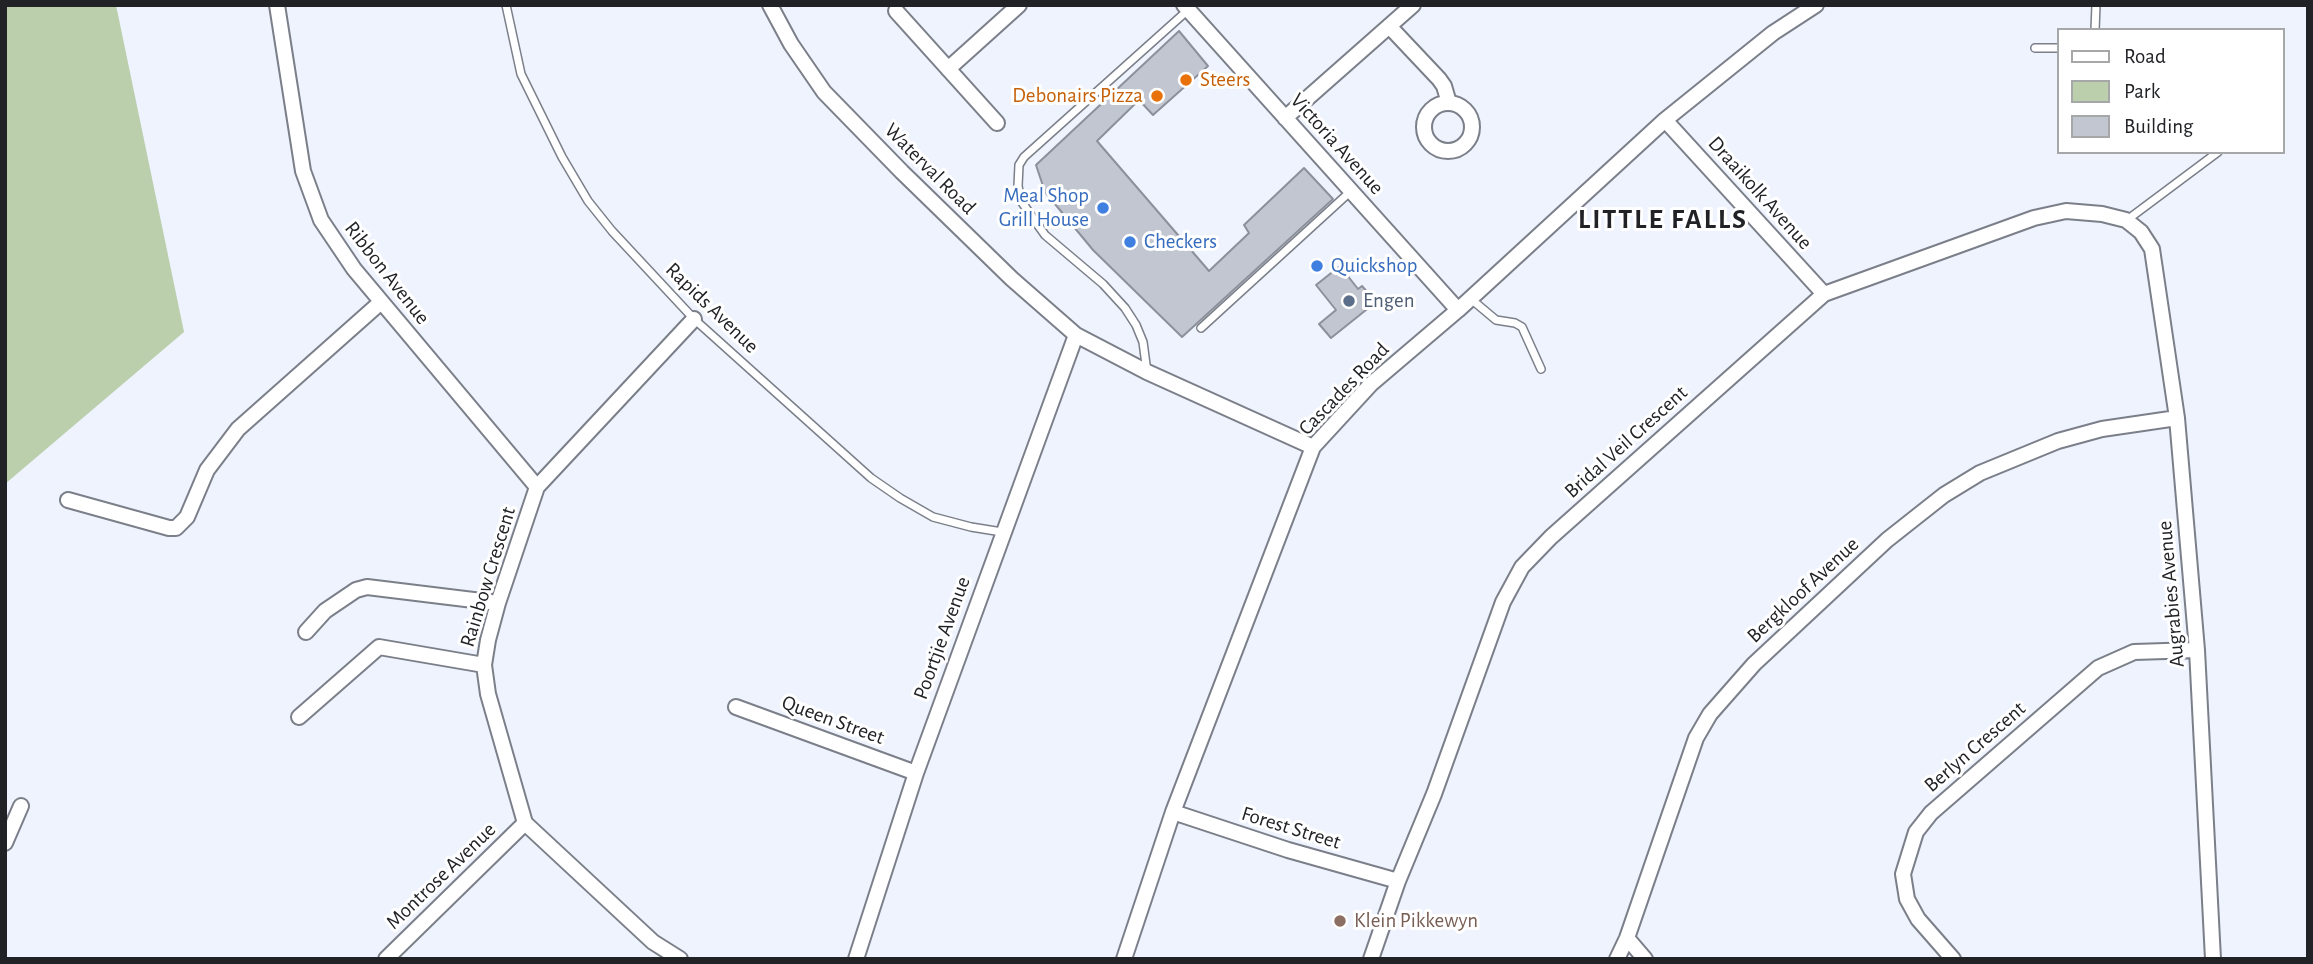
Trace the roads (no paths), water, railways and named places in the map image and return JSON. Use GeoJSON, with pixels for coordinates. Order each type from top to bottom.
{"type":"FeatureCollection","features":[{"type":"Feature","properties":{"kind":"street","name":"Ribbon Avenue"},"geometry":{"type":"LineString","coordinates":[[277,5],[303,172],[321,220],[337,246],[381,302],[537,487]]}},
{"type":"Feature","properties":{"kind":"street","name":"Waterval Road"},"geometry":{"type":"LineString","coordinates":[[770,5],[791,44],[824,92],[982,250],[1076,335],[1147,372],[1313,447]]}},
{"type":"Feature","properties":{"kind":"street"},"geometry":{"type":"LineString","coordinates":[[948,69],[1019,5]]}},
{"type":"Feature","properties":{"kind":"street"},"geometry":{"type":"LineString","coordinates":[[1285,118],[1413,5]]}},
{"type":"Feature","properties":{"kind":"street","name":"Cascades Road"},"geometry":{"type":"LineString","coordinates":[[1124,959],[1173,812],[1313,447],[1371,384],[1471,299],[1665,120],[1773,33],[1816,5]]}},
{"type":"Feature","properties":{"kind":"street","name":"Victoria Avenue"},"geometry":{"type":"LineString","coordinates":[[1186,8],[1458,310]]}},
{"type":"Feature","properties":{"kind":"street"},"geometry":{"type":"LineString","coordinates":[[896,11],[997,123]]}},
{"type":"Feature","properties":{"kind":"street"},"geometry":{"type":"LineString","coordinates":[[1389,26],[1439,79],[1447,92],[1449,103]]}},
{"type":"Feature","properties":{"kind":"street","name":"Draaikolk Avenue"},"geometry":{"type":"LineString","coordinates":[[1665,120],[1824,294]]}},
{"type":"Feature","properties":{"kind":"street","name":"Bridal Veil Crescent"},"geometry":{"type":"LineString","coordinates":[[1371,959],[1503,602],[1522,567],[1551,537],[1824,294],[2034,218],[2066,211],[2102,214],[2126,220],[2141,232]]}},
{"type":"Feature","properties":{"kind":"street","name":"Augrabies Avenue"},"geometry":{"type":"LineString","coordinates":[[2141,232],[2152,249],[2177,418],[2197,650],[2213,959]]}},
{"type":"Feature","properties":{"kind":"street"},"geometry":{"type":"LineString","coordinates":[[68,499],[176,528],[187,517],[207,470],[238,429],[381,302]]}},
{"type":"Feature","properties":{"kind":"street","name":"Rainbow Crescent"},"geometry":{"type":"LineString","coordinates":[[525,823],[488,694],[484,665],[498,603],[537,487],[694,319]]}},
{"type":"Feature","properties":{"kind":"street","name":"Poortjie Avenue"},"geometry":{"type":"LineString","coordinates":[[856,959],[916,773],[1076,335]]}},
{"type":"Feature","properties":{"kind":"street","name":"Bergkloof Avenue"},"geometry":{"type":"LineString","coordinates":[[1617,959],[1627,939],[1696,738],[1710,714],[1754,664],[1887,540],[1944,495],[1980,474],[2058,441],[2102,429],[2177,418]]}},
{"type":"Feature","properties":{"kind":"street"},"geometry":{"type":"LineString","coordinates":[[306,632],[332,606],[356,590],[368,587],[498,603]]}},
{"type":"Feature","properties":{"kind":"street"},"geometry":{"type":"LineString","coordinates":[[299,717],[379,647],[484,665]]}},
{"type":"Feature","properties":{"kind":"street","name":"Berlyn Crescent"},"geometry":{"type":"LineString","coordinates":[[1953,959],[1918,919],[1907,899],[1902,874],[1916,832],[1931,813],[2098,668],[2134,652],[2197,650]]}},
{"type":"Feature","properties":{"kind":"street","name":"Queen Street"},"geometry":{"type":"LineString","coordinates":[[736,708],[916,773]]}},
{"type":"Feature","properties":{"kind":"street"},"geometry":{"type":"LineString","coordinates":[[5,843],[22,806]]}},
{"type":"Feature","properties":{"kind":"street","name":"Forest Street"},"geometry":{"type":"LineString","coordinates":[[1173,812],[1288,850],[1398,881]]}},
{"type":"Feature","properties":{"kind":"street"},"geometry":{"type":"LineString","coordinates":[[525,823],[653,942],[680,959]]}},
{"type":"Feature","properties":{"kind":"street","name":"Montrose Avenue"},"geometry":{"type":"LineString","coordinates":[[386,959],[525,823]]}},
{"type":"Feature","properties":{"kind":"street"},"geometry":{"type":"LineString","coordinates":[[1627,939],[1645,959]]}},
{"type":"Feature","properties":{"kind":"lane","name":"Rapids Avenue"},"geometry":{"type":"LineString","coordinates":[[506,5],[521,74],[568,168],[588,201],[612,231],[694,319],[871,478],[933,517],[1002,532]]}},
{"type":"Feature","properties":{"kind":"lane"},"geometry":{"type":"LineString","coordinates":[[2095,28],[2096,5]]}},
{"type":"Feature","properties":{"kind":"lane"},"geometry":{"type":"LineString","coordinates":[[1147,372],[1143,342],[1125,308],[1103,284],[1045,235],[1021,201],[1018,186],[1019,165],[1024,157],[1186,8]]}},
{"type":"Feature","properties":{"kind":"lane"},"geometry":{"type":"LineString","coordinates":[[2035,48],[2058,48]]}},
{"type":"Feature","properties":{"kind":"lane"},"geometry":{"type":"LineString","coordinates":[[2126,220],[2215,154]]}},
{"type":"Feature","properties":{"kind":"lane"},"geometry":{"type":"LineString","coordinates":[[1201,328],[1351,191]]}},
{"type":"Feature","properties":{"kind":"lane"},"geometry":{"type":"LineString","coordinates":[[1471,299],[1496,320],[1522,327],[1541,369]]}},
{"type":"Feature","properties":{"kind":"place","name":"Steers"},"geometry":{"type":"Point","coordinates":[1186,80]}},
{"type":"Feature","properties":{"kind":"place","name":"Debonairs Pizza"},"geometry":{"type":"Point","coordinates":[1157,96]}},
{"type":"Feature","properties":{"kind":"place","name":"Meal Shop Grill House"},"geometry":{"type":"Point","coordinates":[1103,208]}},
{"type":"Feature","properties":{"kind":"place","name":"Checkers"},"geometry":{"type":"Point","coordinates":[1130,242]}},
{"type":"Feature","properties":{"kind":"place","name":"Quickshop"},"geometry":{"type":"Point","coordinates":[1317,266]}},
{"type":"Feature","properties":{"kind":"place","name":"Engen"},"geometry":{"type":"Point","coordinates":[1349,301]}},
{"type":"Feature","properties":{"kind":"place","name":"Klein Pikkewyn"},"geometry":{"type":"Point","coordinates":[1340,921]}},
{"type":"Feature","properties":{"kind":"district","name":"LITTLE FALLS"},"geometry":{"type":"Point","coordinates":[1663,220]}}]}
